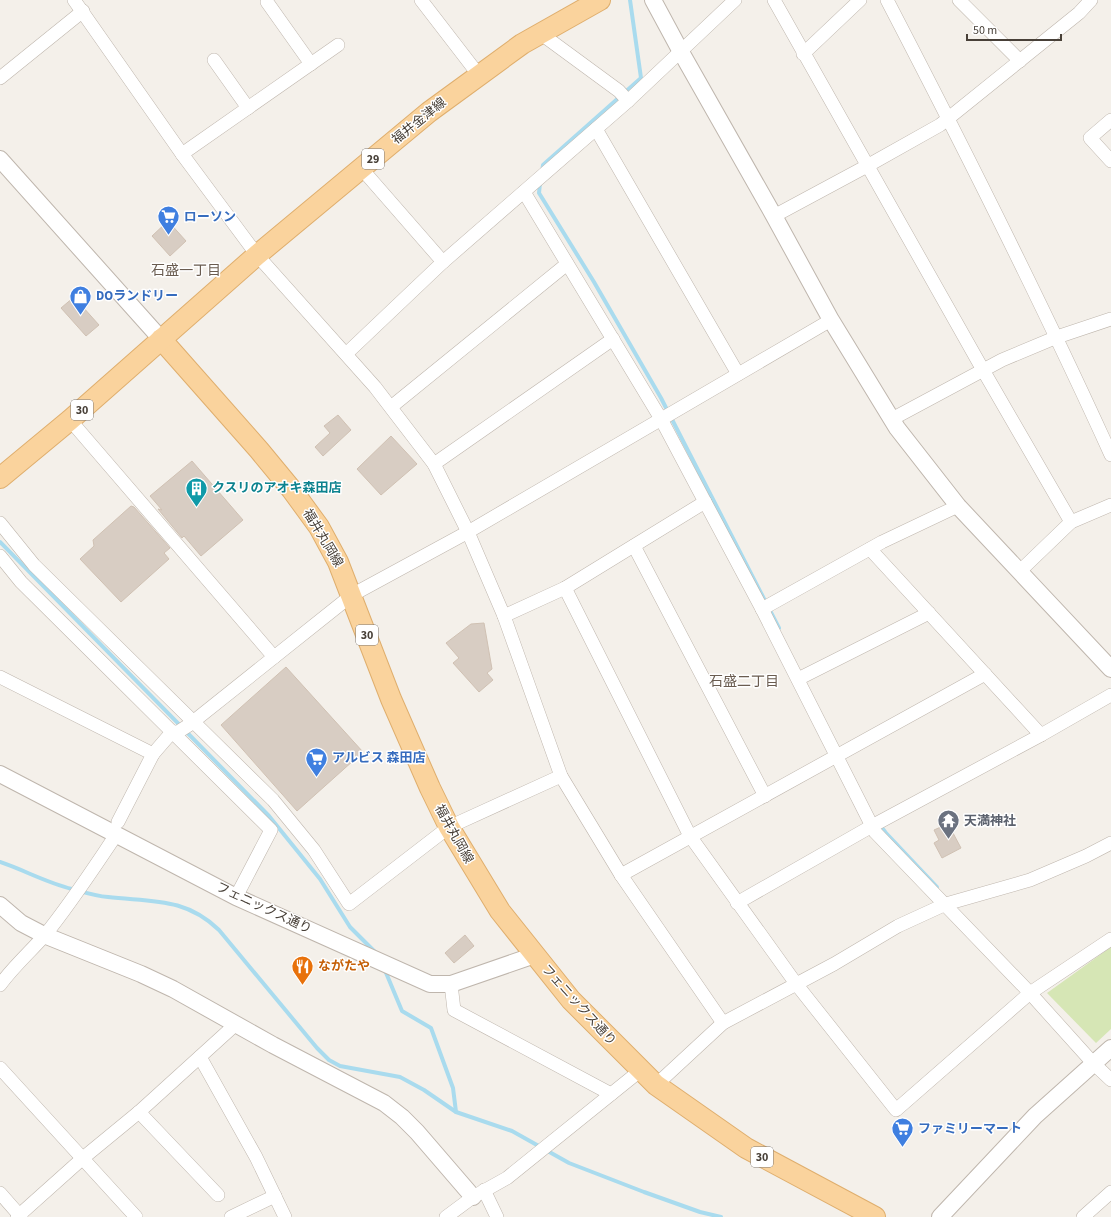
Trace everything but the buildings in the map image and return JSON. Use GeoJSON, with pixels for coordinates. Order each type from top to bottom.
{"type":"FeatureCollection","features":[{"type":"Feature","properties":{"kind":"main road","name":"福井金津線"},"geometry":{"type":"LineString","coordinates":[[161,340],[257,255],[429,112],[478,74],[540,33],[591,2]]}},
{"type":"Feature","properties":{"kind":"main road","name":"30"},"geometry":{"type":"LineString","coordinates":[[0,478],[70,420],[161,340]]}},
{"type":"Feature","properties":{"kind":"main road","name":"福井丸岡線"},"geometry":{"type":"LineString","coordinates":[[161,340],[259,450],[292,490],[319,527],[338,562],[391,699],[430,788],[449,827],[500,911],[535,955]]}},
{"type":"Feature","properties":{"kind":"main road","name":"フェニックス通り"},"geometry":{"type":"LineString","coordinates":[[535,955],[571,1000],[656,1085],[746,1148],[875,1217]]}},
{"type":"Feature","properties":{"kind":"street"},"geometry":{"type":"LineString","coordinates":[[74,0],[182,154],[257,255],[346,354],[391,408],[434,464],[468,532],[504,616],[561,776],[621,875],[723,1023]]}},
{"type":"Feature","properties":{"kind":"street"},"geometry":{"type":"LineString","coordinates":[[421,0],[478,74]]}},
{"type":"Feature","properties":{"kind":"street"},"geometry":{"type":"LineString","coordinates":[[653,0],[831,320],[892,419],[958,506],[1111,669]]}},
{"type":"Feature","properties":{"kind":"street"},"geometry":{"type":"LineString","coordinates":[[346,354],[444,262],[628,101],[735,0]]}},
{"type":"Feature","properties":{"kind":"street"},"geometry":{"type":"LineString","coordinates":[[774,0],[803,54],[1071,522]]}},
{"type":"Feature","properties":{"kind":"street"},"geometry":{"type":"LineString","coordinates":[[803,54],[860,0]]}},
{"type":"Feature","properties":{"kind":"street"},"geometry":{"type":"LineString","coordinates":[[886,0],[948,118],[1057,337],[1111,454]]}},
{"type":"Feature","properties":{"kind":"street"},"geometry":{"type":"LineString","coordinates":[[959,0],[1020,61]]}},
{"type":"Feature","properties":{"kind":"street"},"geometry":{"type":"LineString","coordinates":[[267,2],[312,64]]}},
{"type":"Feature","properties":{"kind":"street"},"geometry":{"type":"LineString","coordinates":[[774,216],[940,125],[1020,61],[1086,2]]}},
{"type":"Feature","properties":{"kind":"street"},"geometry":{"type":"LineString","coordinates":[[0,78],[82,11]]}},
{"type":"Feature","properties":{"kind":"street"},"geometry":{"type":"LineString","coordinates":[[540,33],[619,91],[628,101]]}},
{"type":"Feature","properties":{"kind":"street"},"geometry":{"type":"LineString","coordinates":[[182,154],[338,45]]}},
{"type":"Feature","properties":{"kind":"street"},"geometry":{"type":"LineString","coordinates":[[214,60],[248,108]]}},
{"type":"Feature","properties":{"kind":"street"},"geometry":{"type":"LineString","coordinates":[[1111,120],[1090,138],[1111,161]]}},
{"type":"Feature","properties":{"kind":"street"},"geometry":{"type":"LineString","coordinates":[[596,129],[738,374]]}},
{"type":"Feature","properties":{"kind":"street"},"geometry":{"type":"LineString","coordinates":[[0,159],[161,340]]}},
{"type":"Feature","properties":{"kind":"street"},"geometry":{"type":"LineString","coordinates":[[361,168],[444,262]]}},
{"type":"Feature","properties":{"kind":"street"},"geometry":{"type":"LineString","coordinates":[[524,192],[662,418],[762,609],[875,832],[946,904],[1030,993],[1093,1063],[1111,1080]]}},
{"type":"Feature","properties":{"kind":"street"},"geometry":{"type":"LineString","coordinates":[[391,408],[567,264]]}},
{"type":"Feature","properties":{"kind":"street"},"geometry":{"type":"LineString","coordinates":[[892,419],[1002,360],[1057,337],[1111,319]]}},
{"type":"Feature","properties":{"kind":"street"},"geometry":{"type":"LineString","coordinates":[[0,985],[11,970],[44,935],[75,895],[117,828],[153,754],[183,728],[352,595],[468,532],[831,320]]}},
{"type":"Feature","properties":{"kind":"street"},"geometry":{"type":"LineString","coordinates":[[434,464],[613,339]]}},
{"type":"Feature","properties":{"kind":"street"},"geometry":{"type":"LineString","coordinates":[[70,420],[274,657]]}},
{"type":"Feature","properties":{"kind":"street"},"geometry":{"type":"LineString","coordinates":[[504,616],[565,588],[705,502]]}},
{"type":"Feature","properties":{"kind":"street"},"geometry":{"type":"LineString","coordinates":[[1020,571],[1071,522],[1111,505]]}},
{"type":"Feature","properties":{"kind":"street"},"geometry":{"type":"LineString","coordinates":[[762,609],[870,549],[958,506]]}},
{"type":"Feature","properties":{"kind":"street"},"geometry":{"type":"LineString","coordinates":[[0,523],[34,565],[183,728],[271,830],[236,896]]}},
{"type":"Feature","properties":{"kind":"street"},"geometry":{"type":"LineString","coordinates":[[634,546],[765,796]]}},
{"type":"Feature","properties":{"kind":"street"},"geometry":{"type":"LineString","coordinates":[[870,549],[1041,735]]}},
{"type":"Feature","properties":{"kind":"street"},"geometry":{"type":"LineString","coordinates":[[0,556],[21,582],[183,728],[273,800],[314,850],[349,904],[449,827],[561,776]]}},
{"type":"Feature","properties":{"kind":"street"},"geometry":{"type":"LineString","coordinates":[[565,588],[690,836],[796,984],[896,1110],[1030,993],[1111,939]]}},
{"type":"Feature","properties":{"kind":"street"},"geometry":{"type":"LineString","coordinates":[[798,680],[929,613]]}},
{"type":"Feature","properties":{"kind":"street"},"geometry":{"type":"LineString","coordinates":[[621,875],[985,674]]}},
{"type":"Feature","properties":{"kind":"street"},"geometry":{"type":"LineString","coordinates":[[0,676],[153,754]]}},
{"type":"Feature","properties":{"kind":"street"},"geometry":{"type":"LineString","coordinates":[[737,903],[872,826],[1041,735],[1111,695]]}},
{"type":"Feature","properties":{"kind":"street","name":"フェニックス通り"},"geometry":{"type":"LineString","coordinates":[[0,774],[117,828],[236,896],[430,984],[451,984],[535,955]]}},
{"type":"Feature","properties":{"kind":"street"},"geometry":{"type":"LineString","coordinates":[[656,1085],[723,1023],[796,984],[898,926],[946,904],[1030,880],[1111,844]]}},
{"type":"Feature","properties":{"kind":"street"},"geometry":{"type":"LineString","coordinates":[[0,905],[21,924],[44,935],[141,974],[173,989],[384,1103],[402,1117],[478,1193],[497,1217]]}},
{"type":"Feature","properties":{"kind":"street"},"geometry":{"type":"LineString","coordinates":[[451,984],[454,1010],[611,1094]]}},
{"type":"Feature","properties":{"kind":"street"},"geometry":{"type":"LineString","coordinates":[[0,1193],[19,1216],[83,1158],[140,1112],[236,1024]]}},
{"type":"Feature","properties":{"kind":"street"},"geometry":{"type":"LineString","coordinates":[[940,1217],[1035,1116],[1111,1048]]}},
{"type":"Feature","properties":{"kind":"street"},"geometry":{"type":"LineString","coordinates":[[200,1057],[256,1157],[285,1217]]}},
{"type":"Feature","properties":{"kind":"street"},"geometry":{"type":"LineString","coordinates":[[0,1068],[136,1217]]}},
{"type":"Feature","properties":{"kind":"street"},"geometry":{"type":"LineString","coordinates":[[446,1217],[478,1193],[507,1178],[641,1070]]}},
{"type":"Feature","properties":{"kind":"street"},"geometry":{"type":"LineString","coordinates":[[140,1112],[218,1195]]}},
{"type":"Feature","properties":{"kind":"street"},"geometry":{"type":"LineString","coordinates":[[1084,1217],[1111,1192]]}},
{"type":"Feature","properties":{"kind":"street"},"geometry":{"type":"LineString","coordinates":[[231,1217],[275,1196]]}},
{"type":"Feature","properties":{"kind":"green space"},"geometry":{"type":"Polygon","coordinates":[[[1111,947],[1111,1029],[1096,1043],[1047,993],[1111,947]]]}},
{"type":"Feature","properties":{"kind":"waterway"},"geometry":{"type":"LineString","coordinates":[[542,172],[543,165],[641,78],[630,0]]}},
{"type":"Feature","properties":{"kind":"waterway"},"geometry":{"type":"LineString","coordinates":[[540,183],[539,193],[594,282],[661,398],[779,628]]}},
{"type":"Feature","properties":{"kind":"waterway"},"geometry":{"type":"LineString","coordinates":[[0,542],[269,816],[320,879],[350,927],[376,953]]}},
{"type":"Feature","properties":{"kind":"waterway"},"geometry":{"type":"LineString","coordinates":[[879,824],[937,887]]}},
{"type":"Feature","properties":{"kind":"waterway"},"geometry":{"type":"LineString","coordinates":[[0,862],[54,883],[85,893],[167,903],[180,906],[193,912],[206,919],[219,930],[317,1048],[329,1060],[340,1066],[400,1077],[424,1090],[456,1112],[512,1131],[569,1163],[700,1212],[721,1217]]}},
{"type":"Feature","properties":{"kind":"waterway"},"geometry":{"type":"LineString","coordinates":[[384,968],[402,1011],[431,1028],[453,1088],[456,1112]]}},
{"type":"Feature","properties":{"kind":"place","name":"ローソン"},"geometry":{"type":"Point","coordinates":[168,236]}},
{"type":"Feature","properties":{"kind":"place","name":"DOランドリー"},"geometry":{"type":"Point","coordinates":[80,316]}},
{"type":"Feature","properties":{"kind":"place","name":"クスリのアオキ森田店"},"geometry":{"type":"Point","coordinates":[197,508]}},
{"type":"Feature","properties":{"kind":"place","name":"アルビス 森田店"},"geometry":{"type":"Point","coordinates":[316,778]}},
{"type":"Feature","properties":{"kind":"place","name":"天満神社"},"geometry":{"type":"Point","coordinates":[949,840]}},
{"type":"Feature","properties":{"kind":"place","name":"ながたや"},"geometry":{"type":"Point","coordinates":[302,986]}},
{"type":"Feature","properties":{"kind":"place","name":"ファミリーマート"},"geometry":{"type":"Point","coordinates":[903,1148]}},
{"type":"Feature","properties":{"kind":"district","name":"石盛一丁目"},"geometry":{"type":"Point","coordinates":[186,271]}},
{"type":"Feature","properties":{"kind":"district","name":"石盛二丁目"},"geometry":{"type":"Point","coordinates":[744,682]}}]}
